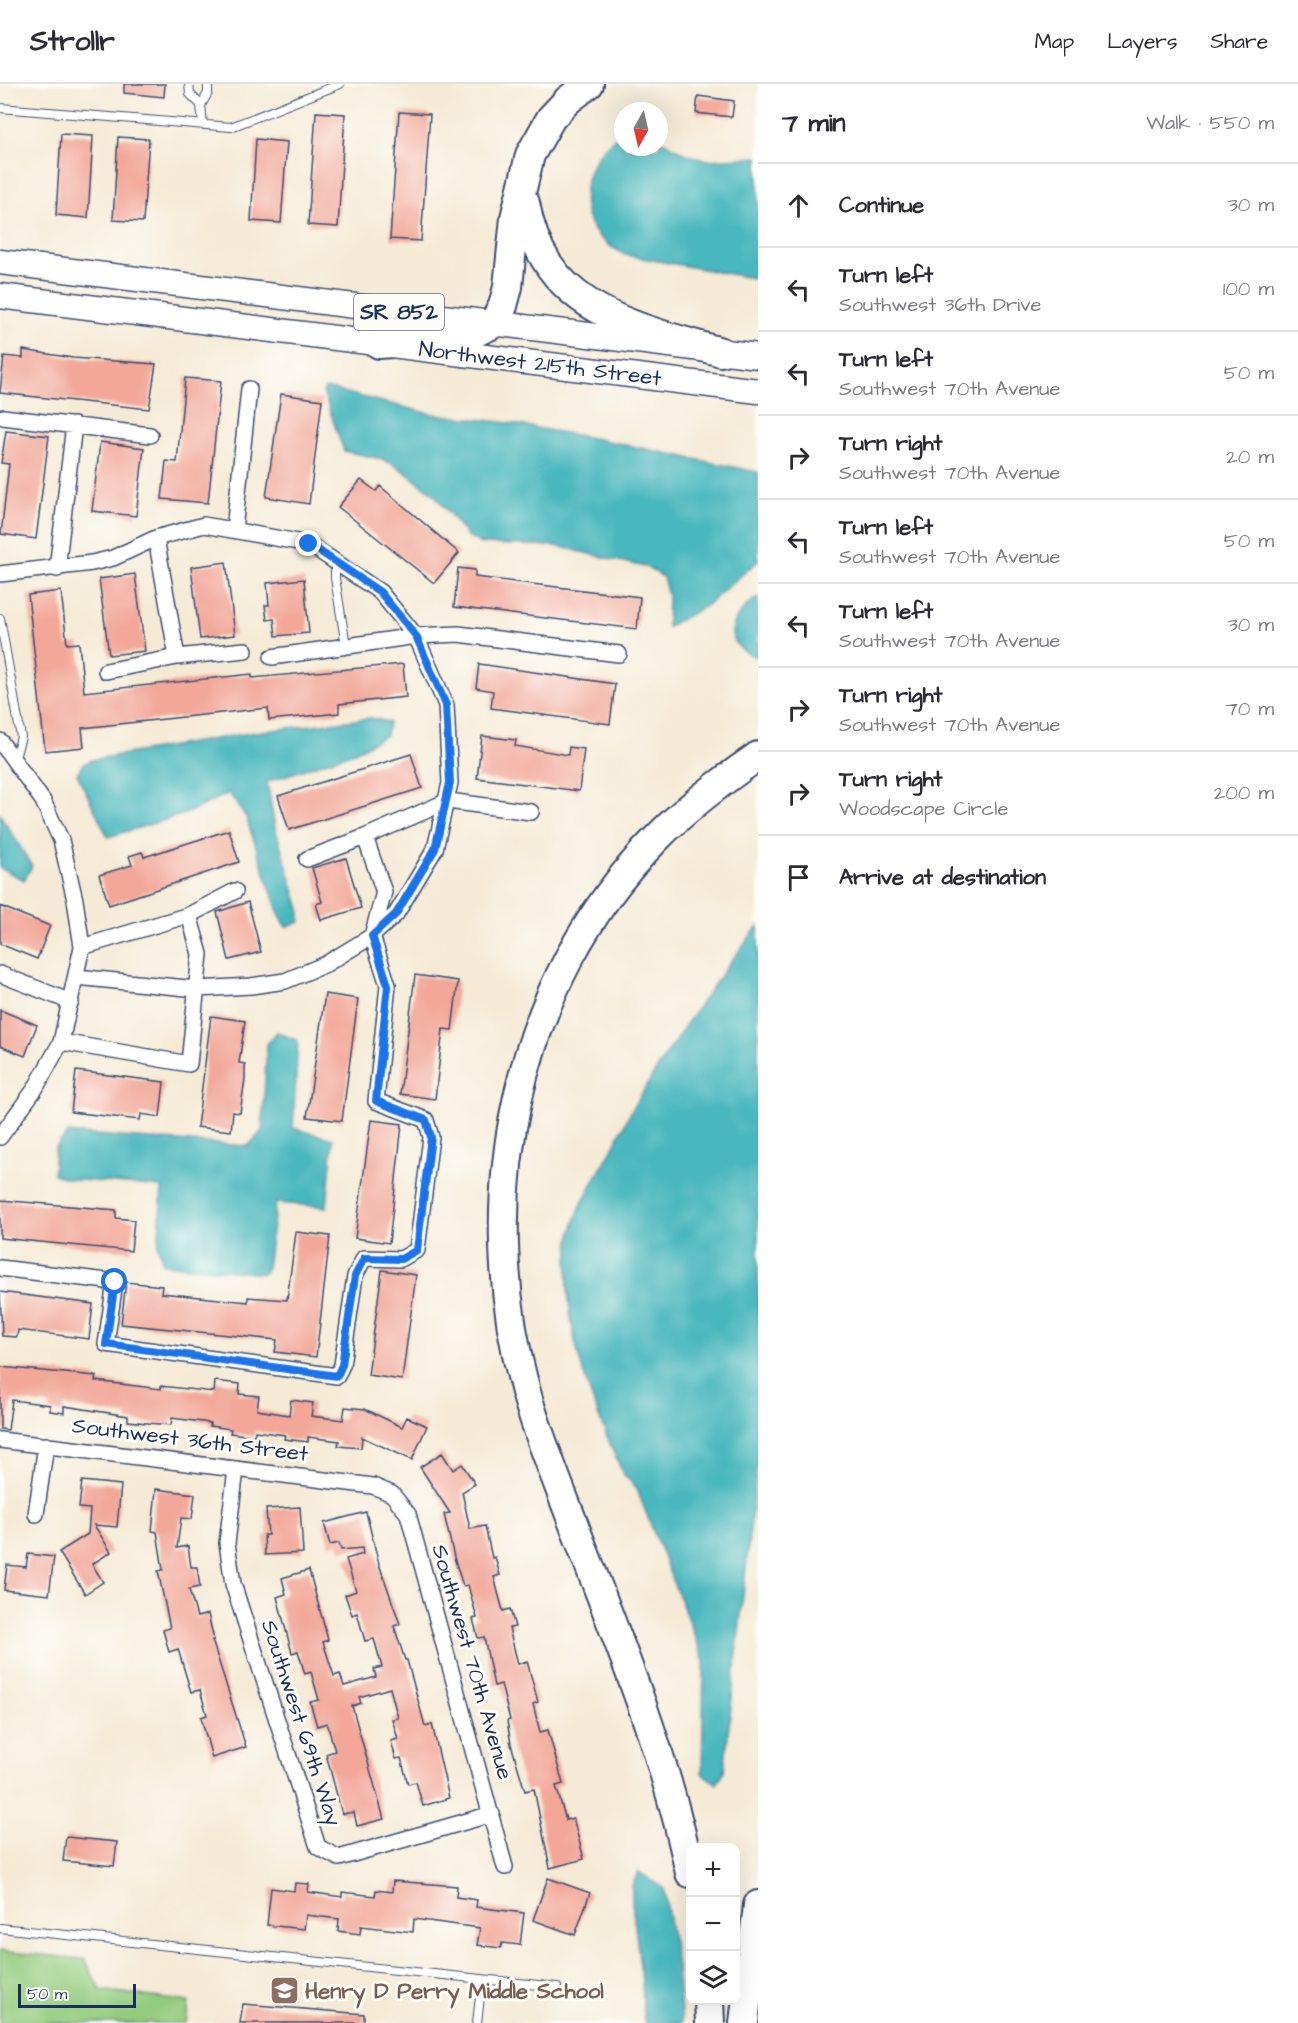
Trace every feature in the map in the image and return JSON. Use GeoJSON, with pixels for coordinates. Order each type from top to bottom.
{"type":"FeatureCollection","features":[{"type":"Feature","properties":{"kind":"highway"},"geometry":{"type":"LineString","coordinates":[[379,344],[463,339],[493,324],[507,295],[515,218],[523,194],[530,155],[544,127],[568,100],[589,84]]}},
{"type":"Feature","properties":{"kind":"highway"},"geometry":{"type":"LineString","coordinates":[[523,194],[531,233],[538,250],[562,282],[579,297],[599,310],[638,328],[721,352]]}},
{"type":"Feature","properties":{"kind":"highway"},"geometry":{"type":"LineString","coordinates":[[686,1857],[665,1772],[524,1385],[507,1296],[503,1253],[504,1182],[515,1106],[533,1038],[563,967],[582,935],[604,900],[656,839],[710,791],[758,756]]}},
{"type":"Feature","properties":{"kind":"highway"},"geometry":{"type":"LineString","coordinates":[[744,2023],[758,1905]]}},
{"type":"Feature","properties":{"kind":"highway"},"geometry":{"type":"LineString","coordinates":[[709,2005],[711,2023]]}},
{"type":"Feature","properties":{"kind":"main road","name":"Northwest 215th Street"},"geometry":{"type":"LineString","coordinates":[[0,262],[758,356]]}},
{"type":"Feature","properties":{"kind":"main road","name":"Northwest 215th Street"},"geometry":{"type":"LineString","coordinates":[[0,296],[758,391]]}},
{"type":"Feature","properties":{"kind":"street"},"geometry":{"type":"LineString","coordinates":[[234,530],[249,389]]}},
{"type":"Feature","properties":{"kind":"street"},"geometry":{"type":"LineString","coordinates":[[3,417],[150,435]]}},
{"type":"Feature","properties":{"kind":"street"},"geometry":{"type":"LineString","coordinates":[[57,569],[74,425]]}},
{"type":"Feature","properties":{"kind":"street"},"geometry":{"type":"LineString","coordinates":[[0,574],[57,569],[112,558],[156,538],[204,525],[309,544],[380,592],[416,636],[446,705],[450,783],[448,801],[435,849],[396,914],[372,936],[326,964],[285,981],[252,986],[197,989],[76,977]]}},
{"type":"Feature","properties":{"kind":"street"},"geometry":{"type":"LineString","coordinates":[[156,538],[177,657]]}},
{"type":"Feature","properties":{"kind":"street"},"geometry":{"type":"LineString","coordinates":[[272,657],[416,636],[458,634],[619,654]]}},
{"type":"Feature","properties":{"kind":"street"},"geometry":{"type":"LineString","coordinates":[[106,671],[177,657],[245,650]]}},
{"type":"Feature","properties":{"kind":"street"},"geometry":{"type":"LineString","coordinates":[[0,741],[43,801],[61,840],[75,900],[82,947],[61,1042],[34,1089],[0,1137]]}},
{"type":"Feature","properties":{"kind":"street"},"geometry":{"type":"LineString","coordinates":[[307,859],[448,801],[531,812]]}},
{"type":"Feature","properties":{"kind":"street"},"geometry":{"type":"LineString","coordinates":[[0,1268],[115,1282],[106,1344],[337,1376],[342,1365],[355,1276],[364,1258],[401,1259],[417,1250],[431,1137],[426,1120],[376,1101],[388,985],[372,936],[384,892],[365,837]]}},
{"type":"Feature","properties":{"kind":"street"},"geometry":{"type":"LineString","coordinates":[[82,947],[189,915],[235,891]]}},
{"type":"Feature","properties":{"kind":"street"},"geometry":{"type":"LineString","coordinates":[[61,1042],[189,1064],[200,954],[189,915]]}},
{"type":"Feature","properties":{"kind":"street"},"geometry":{"type":"LineString","coordinates":[[0,974],[71,1002]]}},
{"type":"Feature","properties":{"kind":"street","name":"Southwest 36th Street"},"geometry":{"type":"LineString","coordinates":[[0,1440],[373,1486]]}},
{"type":"Feature","properties":{"kind":"street"},"geometry":{"type":"LineString","coordinates":[[36,1514],[46,1445]]}},
{"type":"Feature","properties":{"kind":"street","name":"Southwest 69th Way"},"geometry":{"type":"LineString","coordinates":[[236,1469],[227,1543],[233,1584],[318,1847],[339,1858],[492,1814]]}},
{"type":"Feature","properties":{"kind":"street","name":"Southwest 70th Avenue"},"geometry":{"type":"LineString","coordinates":[[373,1486],[392,1494],[408,1514],[505,1867]]}},
{"type":"Feature","properties":{"kind":"lane"},"geometry":{"type":"LineString","coordinates":[[189,84],[190,94],[201,105]]}},
{"type":"Feature","properties":{"kind":"lane"},"geometry":{"type":"LineString","coordinates":[[203,125],[201,105],[208,93],[208,84]]}},
{"type":"Feature","properties":{"kind":"lane"},"geometry":{"type":"LineString","coordinates":[[0,108],[231,126],[340,84]]}},
{"type":"Feature","properties":{"kind":"lane"},"geometry":{"type":"LineString","coordinates":[[336,562],[335,578],[346,646]]}},
{"type":"Feature","properties":{"kind":"lane"},"geometry":{"type":"LineString","coordinates":[[0,618],[21,737],[14,761]]}},
{"type":"Feature","properties":{"kind":"lane"},"geometry":{"type":"LineString","coordinates":[[0,1928],[556,1987]]}},
{"type":"Feature","properties":{"kind":"lane"},"geometry":{"type":"LineString","coordinates":[[477,2023],[482,1979]]}},
{"type":"Feature","properties":{"kind":"green space"},"geometry":{"type":"Polygon","coordinates":[[[0,1951],[84,1959],[101,1990],[189,2002],[186,2023],[0,2023],[0,1951]]]}},
{"type":"Feature","properties":{"kind":"water"},"geometry":{"type":"Polygon","coordinates":[[[614,140],[614,156],[668,156],[668,144],[686,154],[708,160],[758,157],[758,279],[625,255],[600,237],[587,216],[585,189],[594,162],[614,140]]]}},
{"type":"Feature","properties":{"kind":"water"},"geometry":{"type":"Polygon","coordinates":[[[326,388],[432,414],[502,422],[593,438],[758,472],[758,561],[707,605],[667,627],[668,596],[663,577],[649,568],[556,546],[481,544],[467,536],[435,495],[398,467],[382,459],[344,451],[323,392],[326,388]]]}},
{"type":"Feature","properties":{"kind":"water"},"geometry":{"type":"Polygon","coordinates":[[[758,597],[757,657],[736,644],[732,629],[741,612],[758,597]]]}},
{"type":"Feature","properties":{"kind":"water"},"geometry":{"type":"Polygon","coordinates":[[[371,718],[389,722],[386,735],[357,751],[267,782],[275,827],[300,909],[300,922],[286,927],[277,909],[246,817],[229,793],[185,814],[108,837],[77,774],[82,765],[91,760],[255,732],[371,718]]]}},
{"type":"Feature","properties":{"kind":"water"},"geometry":{"type":"Polygon","coordinates":[[[0,814],[32,866],[24,880],[0,868],[0,814]]]}},
{"type":"Feature","properties":{"kind":"water"},"geometry":{"type":"Polygon","coordinates":[[[758,926],[758,1456],[724,1772],[717,1784],[702,1773],[704,1661],[636,1487],[623,1474],[589,1390],[573,1332],[568,1272],[570,1241],[576,1218],[586,1194],[631,1111],[696,1010],[758,926]]]}},
{"type":"Feature","properties":{"kind":"water"},"geometry":{"type":"Polygon","coordinates":[[[277,1032],[298,1041],[293,1128],[333,1139],[327,1207],[276,1203],[267,1268],[263,1274],[163,1264],[158,1247],[162,1187],[68,1179],[53,1174],[55,1148],[68,1133],[248,1146],[262,1131],[267,1044],[277,1032]]]}},
{"type":"Feature","properties":{"kind":"water"},"geometry":{"type":"Polygon","coordinates":[[[638,1872],[664,1888],[677,1966],[682,2023],[644,2023],[642,1982],[632,1903],[632,1886],[638,1872]]]}},
{"type":"Feature","properties":{"kind":"building"},"geometry":{"type":"Polygon","coordinates":[[[124,84],[165,84],[164,97],[124,93],[124,84]]]}},
{"type":"Feature","properties":{"kind":"building"},"geometry":{"type":"Polygon","coordinates":[[[698,96],[734,101],[732,117],[696,113],[698,96]]]}},
{"type":"Feature","properties":{"kind":"building"},"geometry":{"type":"Polygon","coordinates":[[[316,112],[345,114],[338,227],[308,225],[316,112]]]}},
{"type":"Feature","properties":{"kind":"building"},"geometry":{"type":"Polygon","coordinates":[[[399,112],[430,114],[421,241],[390,239],[399,112]]]}},
{"type":"Feature","properties":{"kind":"building"},"geometry":{"type":"Polygon","coordinates":[[[61,134],[93,136],[88,218],[56,215],[61,134]]]}},
{"type":"Feature","properties":{"kind":"building"},"geometry":{"type":"Polygon","coordinates":[[[118,137],[149,139],[143,222],[113,220],[118,137]]]}},
{"type":"Feature","properties":{"kind":"building"},"geometry":{"type":"Polygon","coordinates":[[[256,139],[287,142],[281,223],[251,221],[256,139]]]}},
{"type":"Feature","properties":{"kind":"building"},"geometry":{"type":"Polygon","coordinates":[[[23,350],[73,358],[156,364],[149,409],[0,393],[4,356],[23,358],[23,350]]]}},
{"type":"Feature","properties":{"kind":"building"},"geometry":{"type":"Polygon","coordinates":[[[185,378],[221,381],[208,503],[162,499],[166,461],[177,462],[185,378]]]}},
{"type":"Feature","properties":{"kind":"building"},"geometry":{"type":"Polygon","coordinates":[[[281,394],[322,400],[309,504],[266,497],[281,394]]]}},
{"type":"Feature","properties":{"kind":"building"},"geometry":{"type":"Polygon","coordinates":[[[6,431],[49,436],[36,539],[1,534],[9,464],[1,463],[6,431]]]}},
{"type":"Feature","properties":{"kind":"building"},"geometry":{"type":"Polygon","coordinates":[[[100,442],[144,448],[136,516],[92,511],[100,442]]]}},
{"type":"Feature","properties":{"kind":"building"},"geometry":{"type":"Polygon","coordinates":[[[361,480],[376,491],[380,486],[459,553],[434,583],[338,507],[361,480]]]}},
{"type":"Feature","properties":{"kind":"building"},"geometry":{"type":"Polygon","coordinates":[[[226,562],[235,635],[200,639],[191,567],[226,562]]]}},
{"type":"Feature","properties":{"kind":"building"},"geometry":{"type":"Polygon","coordinates":[[[458,568],[475,570],[475,577],[640,597],[637,629],[454,607],[458,568]]]}},
{"type":"Feature","properties":{"kind":"building"},"geometry":{"type":"Polygon","coordinates":[[[135,574],[145,651],[109,655],[99,579],[135,574]]]}},
{"type":"Feature","properties":{"kind":"building"},"geometry":{"type":"Polygon","coordinates":[[[304,579],[309,633],[276,636],[274,619],[267,620],[265,605],[269,605],[267,583],[304,579]]]}},
{"type":"Feature","properties":{"kind":"building"},"geometry":{"type":"Polygon","coordinates":[[[61,591],[67,644],[79,643],[84,692],[252,674],[252,678],[403,664],[406,697],[339,704],[339,713],[269,720],[268,708],[82,728],[84,747],[45,751],[28,595],[61,591]]]}},
{"type":"Feature","properties":{"kind":"building"},"geometry":{"type":"Polygon","coordinates":[[[479,664],[615,684],[610,724],[491,708],[493,691],[476,688],[479,664]]]}},
{"type":"Feature","properties":{"kind":"building"},"geometry":{"type":"Polygon","coordinates":[[[482,736],[516,740],[515,746],[568,755],[569,747],[584,749],[579,791],[477,778],[482,736]]]}},
{"type":"Feature","properties":{"kind":"building"},"geometry":{"type":"Polygon","coordinates":[[[411,754],[422,788],[289,830],[278,796],[411,754]]]}},
{"type":"Feature","properties":{"kind":"building"},"geometry":{"type":"Polygon","coordinates":[[[229,830],[239,862],[109,905],[99,875],[132,865],[129,856],[142,852],[144,857],[229,830]]]}},
{"type":"Feature","properties":{"kind":"building"},"geometry":{"type":"Polygon","coordinates":[[[346,858],[361,908],[321,920],[316,904],[322,902],[312,868],[346,858]]]}},
{"type":"Feature","properties":{"kind":"building"},"geometry":{"type":"Polygon","coordinates":[[[248,902],[261,952],[229,960],[217,912],[248,902]]]}},
{"type":"Feature","properties":{"kind":"building"},"geometry":{"type":"Polygon","coordinates":[[[0,906],[50,926],[37,959],[0,944],[0,906]]]}},
{"type":"Feature","properties":{"kind":"building"},"geometry":{"type":"Polygon","coordinates":[[[415,975],[458,981],[452,1030],[443,1029],[435,1099],[400,1094],[415,975]]]}},
{"type":"Feature","properties":{"kind":"building"},"geometry":{"type":"Polygon","coordinates":[[[325,994],[358,999],[342,1121],[307,1117],[325,994]]]}},
{"type":"Feature","properties":{"kind":"building"},"geometry":{"type":"Polygon","coordinates":[[[0,1010],[37,1025],[25,1056],[0,1046],[0,1010]]]}},
{"type":"Feature","properties":{"kind":"building"},"geometry":{"type":"Polygon","coordinates":[[[211,1016],[245,1021],[239,1063],[245,1064],[245,1079],[240,1113],[233,1112],[231,1131],[197,1127],[211,1016]]]}},
{"type":"Feature","properties":{"kind":"building"},"geometry":{"type":"Polygon","coordinates":[[[76,1071],[164,1082],[160,1117],[141,1114],[140,1120],[71,1112],[76,1071]]]}},
{"type":"Feature","properties":{"kind":"building"},"geometry":{"type":"Polygon","coordinates":[[[371,1120],[402,1124],[389,1243],[355,1238],[371,1120]]]}},
{"type":"Feature","properties":{"kind":"building"},"geometry":{"type":"Polygon","coordinates":[[[0,1200],[116,1210],[116,1218],[134,1220],[131,1251],[0,1238],[0,1200]]]}},
{"type":"Feature","properties":{"kind":"building"},"geometry":{"type":"Polygon","coordinates":[[[296,1232],[330,1236],[316,1357],[275,1352],[277,1340],[121,1324],[126,1282],[162,1286],[161,1293],[248,1302],[248,1297],[287,1300],[296,1232]]]}},
{"type":"Feature","properties":{"kind":"building"},"geometry":{"type":"Polygon","coordinates":[[[382,1270],[416,1275],[402,1380],[368,1375],[382,1270]]]}},
{"type":"Feature","properties":{"kind":"building"},"geometry":{"type":"Polygon","coordinates":[[[0,1292],[93,1304],[89,1339],[18,1330],[17,1337],[2,1336],[0,1292]]]}},
{"type":"Feature","properties":{"kind":"building"},"geometry":{"type":"Polygon","coordinates":[[[0,1367],[96,1376],[95,1381],[161,1389],[161,1386],[214,1392],[215,1381],[240,1384],[239,1394],[259,1396],[257,1410],[289,1415],[291,1400],[313,1403],[311,1416],[343,1420],[345,1407],[365,1409],[402,1427],[407,1417],[427,1426],[412,1460],[362,1437],[361,1448],[338,1446],[339,1441],[308,1437],[308,1442],[284,1439],[285,1435],[255,1431],[254,1436],[230,1433],[231,1429],[210,1426],[210,1423],[172,1418],[171,1425],[128,1421],[128,1416],[64,1406],[64,1413],[50,1411],[50,1405],[12,1400],[8,1430],[0,1429],[0,1367]]]}},
{"type":"Feature","properties":{"kind":"building"},"geometry":{"type":"Polygon","coordinates":[[[442,1453],[453,1470],[462,1464],[475,1484],[462,1492],[470,1529],[485,1526],[492,1558],[495,1557],[500,1575],[494,1577],[503,1611],[510,1609],[515,1627],[509,1628],[518,1664],[527,1661],[538,1702],[533,1704],[540,1732],[548,1730],[563,1784],[556,1786],[566,1820],[573,1818],[584,1859],[550,1868],[534,1789],[525,1791],[511,1744],[507,1721],[510,1720],[501,1684],[494,1686],[484,1637],[478,1638],[473,1619],[477,1618],[468,1585],[463,1586],[454,1557],[444,1514],[450,1513],[420,1467],[442,1453]]]}},
{"type":"Feature","properties":{"kind":"building"},"geometry":{"type":"Polygon","coordinates":[[[82,1481],[121,1485],[117,1527],[94,1525],[111,1552],[92,1564],[103,1582],[85,1594],[59,1552],[88,1534],[90,1509],[79,1508],[82,1481]]]}},
{"type":"Feature","properties":{"kind":"building"},"geometry":{"type":"Polygon","coordinates":[[[156,1489],[195,1494],[192,1519],[181,1518],[177,1548],[188,1546],[191,1567],[197,1567],[200,1587],[189,1589],[197,1617],[208,1614],[214,1640],[212,1640],[246,1747],[212,1758],[201,1717],[207,1715],[200,1690],[191,1692],[178,1649],[169,1652],[163,1630],[170,1628],[158,1571],[163,1570],[157,1532],[152,1531],[156,1489]]]}},
{"type":"Feature","properties":{"kind":"building"},"geometry":{"type":"Polygon","coordinates":[[[300,1507],[303,1553],[265,1555],[264,1535],[268,1535],[266,1509],[300,1507]]]}},
{"type":"Feature","properties":{"kind":"building"},"geometry":{"type":"Polygon","coordinates":[[[366,1512],[379,1564],[400,1624],[394,1626],[405,1660],[407,1660],[425,1726],[432,1724],[449,1798],[423,1806],[416,1782],[408,1784],[401,1758],[396,1759],[391,1741],[398,1739],[392,1719],[398,1718],[390,1688],[359,1697],[361,1703],[352,1706],[384,1819],[357,1826],[354,1812],[342,1814],[326,1754],[335,1751],[327,1723],[317,1726],[310,1702],[319,1700],[311,1672],[305,1674],[298,1651],[292,1653],[277,1597],[286,1594],[282,1578],[309,1570],[328,1640],[323,1642],[334,1676],[340,1674],[344,1686],[376,1677],[374,1669],[382,1667],[374,1639],[365,1641],[357,1613],[352,1615],[345,1595],[356,1591],[346,1559],[363,1554],[362,1548],[341,1550],[339,1543],[330,1545],[324,1523],[366,1512]]]}},
{"type":"Feature","properties":{"kind":"building"},"geometry":{"type":"Polygon","coordinates":[[[28,1554],[54,1557],[49,1595],[4,1590],[7,1565],[26,1567],[28,1554]]]}},
{"type":"Feature","properties":{"kind":"building"},"geometry":{"type":"Polygon","coordinates":[[[66,1837],[117,1842],[114,1866],[63,1861],[66,1837]]]}},
{"type":"Feature","properties":{"kind":"building"},"geometry":{"type":"Polygon","coordinates":[[[548,1878],[590,1893],[575,1935],[533,1920],[548,1878]]]}},
{"type":"Feature","properties":{"kind":"building"},"geometry":{"type":"Polygon","coordinates":[[[393,1881],[457,1886],[456,1897],[477,1900],[476,1907],[524,1913],[520,1945],[502,1943],[501,1948],[477,1945],[480,1928],[414,1919],[413,1932],[361,1926],[360,1934],[338,1931],[339,1919],[306,1915],[304,1929],[267,1925],[271,1888],[294,1891],[295,1883],[309,1884],[308,1892],[342,1897],[342,1892],[375,1896],[376,1890],[392,1892],[393,1881]]]}},
{"type":"Feature","properties":{"kind":"building"},"geometry":{"type":"Polygon","coordinates":[[[243,2004],[364,2014],[364,2023],[240,2023],[243,2004]]]}},
{"type":"Feature","properties":{"kind":"place","name":"Henry D Perry Middle School"},"geometry":{"type":"Point","coordinates":[284,1991]}},
{"type":"Feature","properties":{"kind":"route"},"geometry":{"type":"LineString","coordinates":[[115,1282],[106,1344],[337,1376],[342,1365],[355,1276],[364,1258],[401,1259],[417,1250],[431,1137],[426,1120],[376,1101],[388,985],[372,936],[396,914],[435,849],[448,801],[450,783],[446,705],[416,636],[380,592],[309,544]]}}]}
